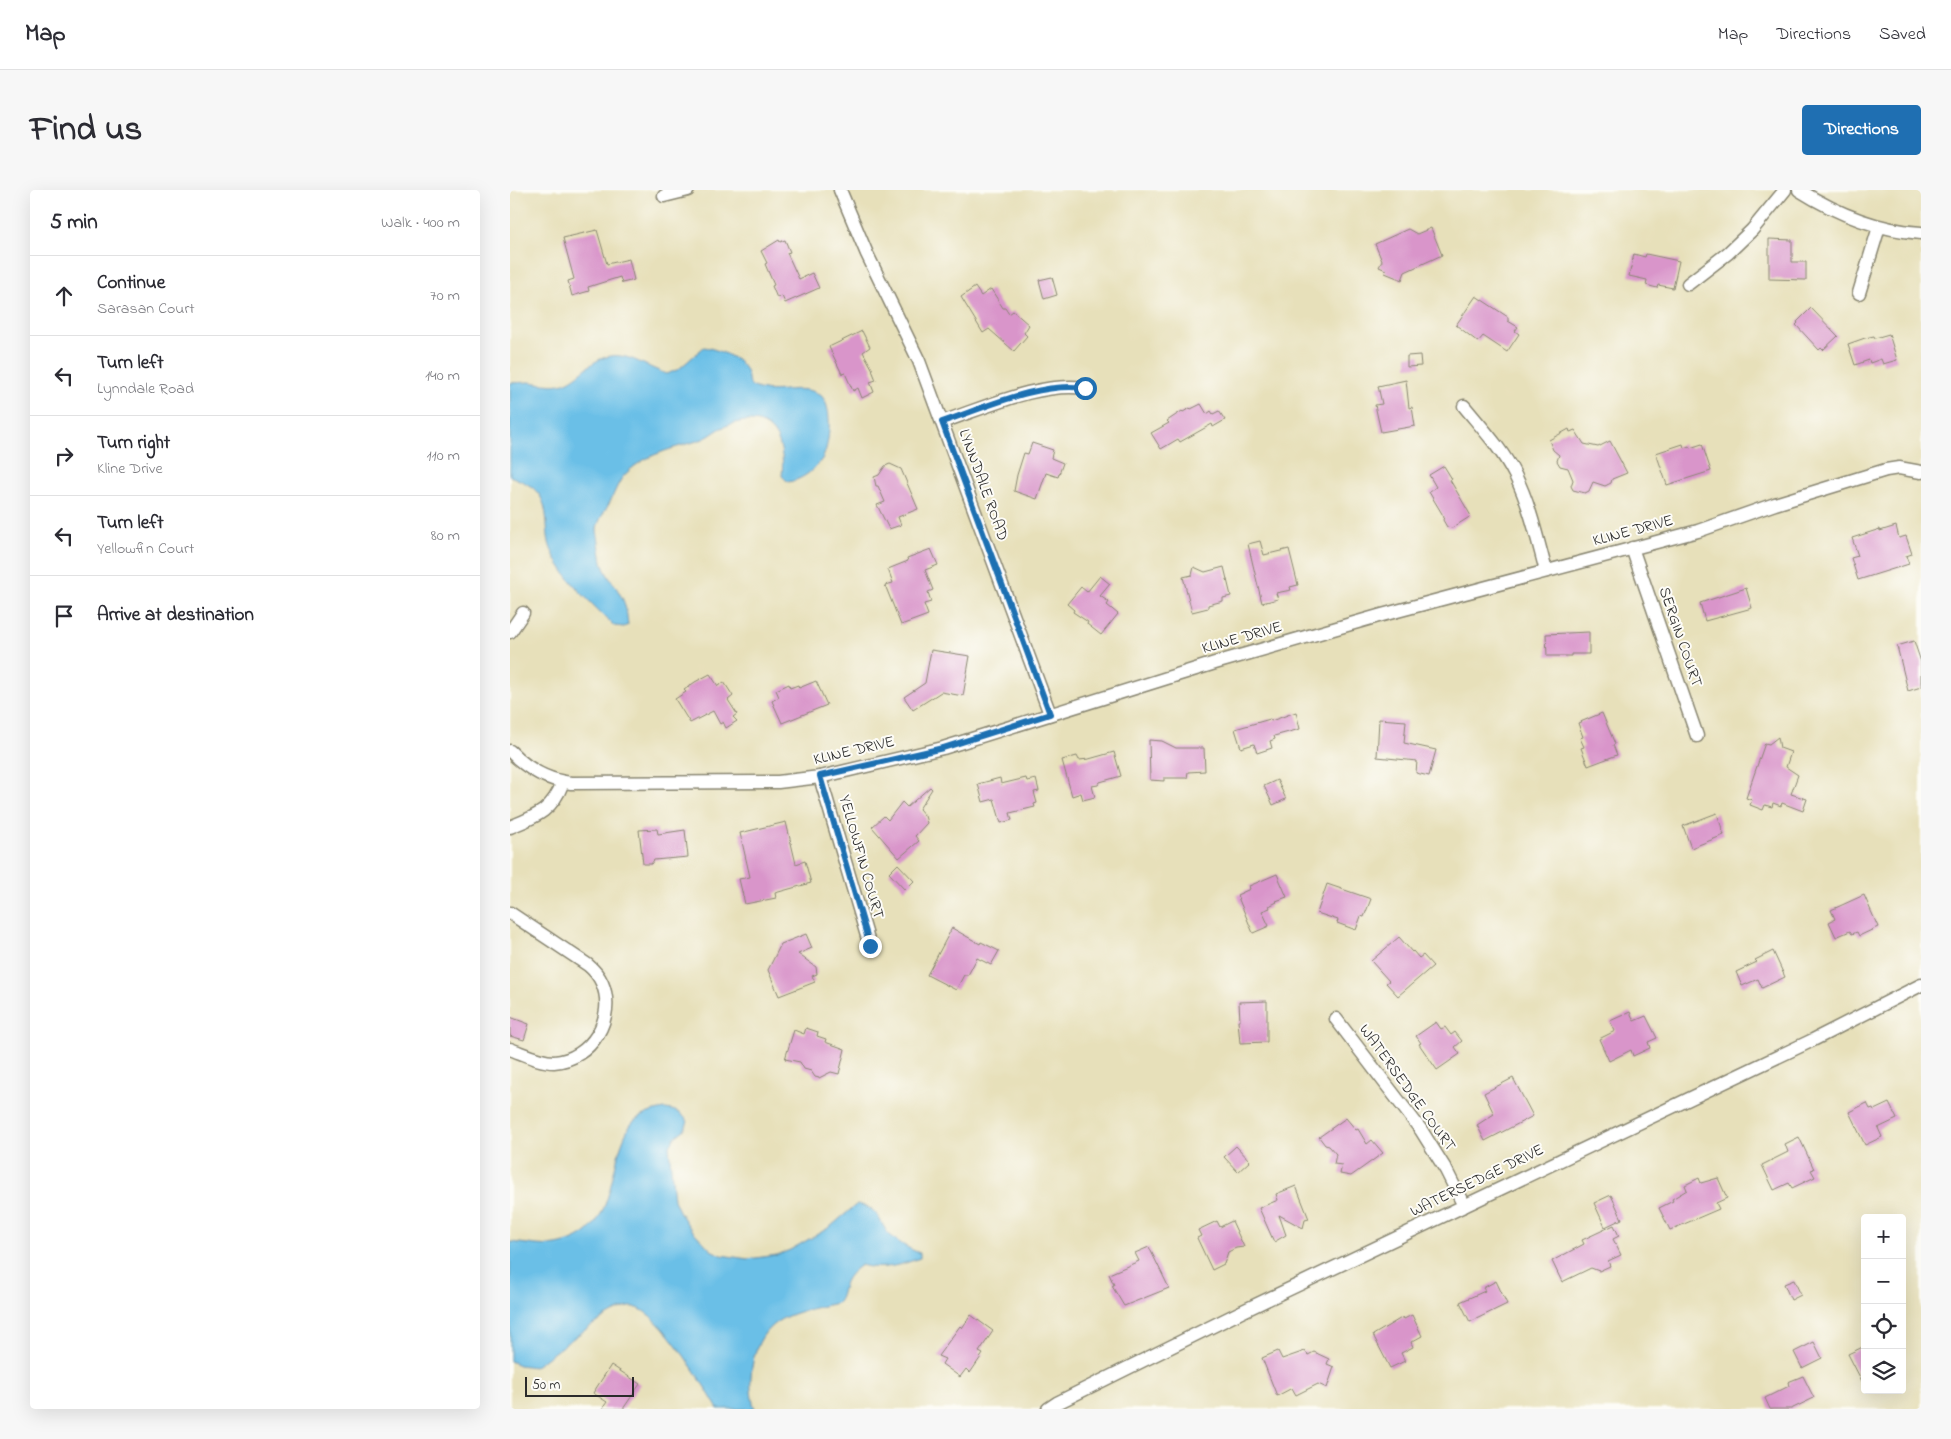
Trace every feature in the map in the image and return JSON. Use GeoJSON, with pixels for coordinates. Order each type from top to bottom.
{"type":"FeatureCollection","features":[{"type":"Feature","properties":{"kind":"street"},"geometry":{"type":"LineString","coordinates":[[664,196],[688,190]]}},
{"type":"Feature","properties":{"kind":"street","name":"LYNNDALE ROAD"},"geometry":{"type":"LineString","coordinates":[[840,190],[867,254],[919,362],[1050,714]]}},
{"type":"Feature","properties":{"kind":"street"},"geometry":{"type":"LineString","coordinates":[[1688,284],[1728,253],[1752,230],[1784,190]]}},
{"type":"Feature","properties":{"kind":"street"},"geometry":{"type":"LineString","coordinates":[[1799,190],[1840,214],[1879,227],[1921,233]]}},
{"type":"Feature","properties":{"kind":"street"},"geometry":{"type":"LineString","coordinates":[[1858,293],[1879,227]]}},
{"type":"Feature","properties":{"kind":"street"},"geometry":{"type":"LineString","coordinates":[[942,422],[1041,388],[1061,386],[1085,388]]}},
{"type":"Feature","properties":{"kind":"street"},"geometry":{"type":"LineString","coordinates":[[1464,406],[1499,448],[1514,474],[1526,501],[1546,571]]}},
{"type":"Feature","properties":{"kind":"street","name":"KLINE DRIVE"},"geometry":{"type":"LineString","coordinates":[[510,751],[534,772],[563,782],[750,783],[778,782],[820,776],[943,748],[1224,660],[1376,616],[1698,530],[1886,470],[1899,468],[1921,472]]}},
{"type":"Feature","properties":{"kind":"street","name":"SERGIN COURT"},"geometry":{"type":"LineString","coordinates":[[1632,548],[1697,736]]}},
{"type":"Feature","properties":{"kind":"street"},"geometry":{"type":"LineString","coordinates":[[510,632],[523,613]]}},
{"type":"Feature","properties":{"kind":"street","name":"YELLOWFIN COURT"},"geometry":{"type":"LineString","coordinates":[[820,776],[870,946]]}},
{"type":"Feature","properties":{"kind":"street"},"geometry":{"type":"LineString","coordinates":[[510,826],[537,816],[548,808],[558,795],[563,782]]}},
{"type":"Feature","properties":{"kind":"street"},"geometry":{"type":"LineString","coordinates":[[510,913],[588,965],[603,984],[607,1004],[600,1032],[580,1054],[554,1062],[541,1061],[510,1049]]}},
{"type":"Feature","properties":{"kind":"street","name":"WATERSEDGE DRIVE"},"geometry":{"type":"LineString","coordinates":[[1048,1409],[1241,1312],[1813,1040],[1921,985]]}},
{"type":"Feature","properties":{"kind":"street","name":"WATERSEDGE COURT"},"geometry":{"type":"LineString","coordinates":[[1336,1019],[1421,1130],[1446,1170],[1464,1206]]}},
{"type":"Feature","properties":{"kind":"water"},"geometry":{"type":"Polygon","coordinates":[[[704,347],[722,352],[734,358],[746,371],[749,384],[757,388],[774,391],[802,389],[819,394],[824,399],[829,415],[829,435],[825,453],[811,471],[803,477],[788,482],[782,476],[783,462],[781,449],[772,430],[764,424],[753,421],[741,422],[723,427],[703,439],[649,457],[630,470],[622,478],[600,519],[597,529],[604,567],[624,602],[626,610],[628,625],[624,627],[614,626],[563,571],[551,549],[544,504],[541,497],[531,486],[510,476],[510,383],[529,382],[553,385],[564,383],[600,359],[610,356],[628,358],[667,374],[679,369],[704,347]]]}},
{"type":"Feature","properties":{"kind":"water"},"geometry":{"type":"Polygon","coordinates":[[[665,1109],[678,1112],[688,1121],[685,1129],[675,1137],[669,1147],[674,1200],[690,1228],[711,1250],[721,1255],[748,1259],[777,1255],[790,1250],[830,1227],[857,1204],[873,1210],[890,1235],[907,1247],[920,1253],[920,1258],[906,1263],[876,1267],[861,1265],[848,1278],[837,1303],[793,1314],[781,1319],[771,1327],[763,1336],[756,1350],[752,1367],[751,1388],[755,1409],[718,1409],[669,1335],[645,1312],[634,1307],[625,1308],[599,1321],[534,1367],[519,1365],[510,1361],[510,1242],[556,1245],[574,1240],[587,1231],[597,1220],[604,1208],[621,1146],[629,1128],[636,1119],[665,1109]]]}},
{"type":"Feature","properties":{"kind":"building"},"geometry":{"type":"Polygon","coordinates":[[[1431,228],[1442,255],[1405,272],[1402,280],[1385,273],[1386,270],[1379,267],[1382,261],[1375,244],[1408,229],[1417,234],[1431,228]]]}},
{"type":"Feature","properties":{"kind":"building"},"geometry":{"type":"Polygon","coordinates":[[[597,230],[607,264],[629,259],[634,280],[622,283],[620,277],[588,287],[589,291],[572,296],[568,281],[574,279],[563,238],[597,230]]]}},
{"type":"Feature","properties":{"kind":"building"},"geometry":{"type":"Polygon","coordinates":[[[1769,239],[1792,240],[1792,262],[1806,262],[1806,280],[1769,279],[1769,239]]]}},
{"type":"Feature","properties":{"kind":"building"},"geometry":{"type":"Polygon","coordinates":[[[779,240],[780,242],[785,240],[790,252],[787,253],[799,279],[812,273],[819,288],[785,303],[782,296],[777,298],[765,264],[767,263],[761,251],[779,240]]]}},
{"type":"Feature","properties":{"kind":"building"},"geometry":{"type":"Polygon","coordinates":[[[1634,254],[1645,257],[1646,254],[1679,261],[1673,288],[1658,285],[1657,288],[1646,285],[1647,280],[1629,276],[1634,254]]]}},
{"type":"Feature","properties":{"kind":"building"},"geometry":{"type":"Polygon","coordinates":[[[1052,277],[1057,295],[1044,299],[1039,280],[1052,277]]]}},
{"type":"Feature","properties":{"kind":"building"},"geometry":{"type":"Polygon","coordinates":[[[975,287],[981,296],[991,289],[1009,314],[1013,311],[1029,325],[1024,333],[1027,336],[1014,351],[989,329],[983,333],[961,297],[975,287]]]}},
{"type":"Feature","properties":{"kind":"building"},"geometry":{"type":"Polygon","coordinates":[[[1476,296],[1508,317],[1508,321],[1518,327],[1515,331],[1519,334],[1507,352],[1483,336],[1478,342],[1456,325],[1476,296]]]}},
{"type":"Feature","properties":{"kind":"building"},"geometry":{"type":"Polygon","coordinates":[[[1811,308],[1838,336],[1823,350],[1821,348],[1819,350],[1796,325],[1811,308]]]}},
{"type":"Feature","properties":{"kind":"building"},"geometry":{"type":"Polygon","coordinates":[[[862,331],[870,347],[863,352],[876,380],[870,382],[874,392],[862,398],[858,388],[853,391],[845,373],[842,374],[829,347],[862,331]]]}},
{"type":"Feature","properties":{"kind":"building"},"geometry":{"type":"Polygon","coordinates":[[[1889,334],[1897,360],[1883,364],[1881,359],[1870,363],[1869,360],[1855,365],[1848,344],[1865,338],[1874,336],[1875,338],[1889,334]]]}},
{"type":"Feature","properties":{"kind":"building"},"geometry":{"type":"Polygon","coordinates":[[[1420,355],[1421,366],[1407,367],[1407,356],[1420,355]]]}},
{"type":"Feature","properties":{"kind":"building"},"geometry":{"type":"Polygon","coordinates":[[[1406,380],[1409,408],[1412,407],[1415,426],[1381,432],[1375,405],[1382,404],[1378,386],[1406,380]]]}},
{"type":"Feature","properties":{"kind":"building"},"geometry":{"type":"Polygon","coordinates":[[[1201,404],[1207,414],[1211,411],[1213,414],[1219,411],[1225,420],[1213,427],[1212,424],[1180,442],[1178,439],[1161,449],[1151,433],[1169,423],[1167,421],[1182,411],[1201,404]]]}},
{"type":"Feature","properties":{"kind":"building"},"geometry":{"type":"Polygon","coordinates":[[[1569,429],[1570,432],[1575,430],[1584,444],[1598,447],[1610,441],[1627,473],[1612,479],[1611,483],[1605,486],[1593,482],[1589,491],[1585,493],[1573,490],[1571,486],[1573,480],[1568,468],[1560,466],[1557,461],[1559,455],[1553,450],[1549,440],[1569,429]]]}},
{"type":"Feature","properties":{"kind":"building"},"geometry":{"type":"Polygon","coordinates":[[[1032,443],[1053,450],[1051,458],[1063,463],[1058,477],[1046,473],[1037,499],[1014,491],[1024,453],[1028,454],[1032,443]]]}},
{"type":"Feature","properties":{"kind":"building"},"geometry":{"type":"Polygon","coordinates":[[[1683,444],[1684,448],[1689,446],[1690,448],[1702,444],[1711,471],[1667,485],[1656,453],[1683,444]]]}},
{"type":"Feature","properties":{"kind":"building"},"geometry":{"type":"Polygon","coordinates":[[[890,464],[901,469],[918,509],[898,517],[901,525],[889,529],[877,505],[885,502],[878,486],[876,486],[874,477],[879,475],[885,466],[890,464]]]}},
{"type":"Feature","properties":{"kind":"building"},"geometry":{"type":"Polygon","coordinates":[[[1444,466],[1471,516],[1452,528],[1447,527],[1443,520],[1444,517],[1429,492],[1436,487],[1429,475],[1444,466]]]}},
{"type":"Feature","properties":{"kind":"building"},"geometry":{"type":"Polygon","coordinates":[[[1896,526],[1899,538],[1906,536],[1912,554],[1906,556],[1909,564],[1858,580],[1851,558],[1858,556],[1852,538],[1896,526]]]}},
{"type":"Feature","properties":{"kind":"building"},"geometry":{"type":"Polygon","coordinates":[[[1260,541],[1264,555],[1289,549],[1298,585],[1290,587],[1291,590],[1276,593],[1278,599],[1262,603],[1248,544],[1260,541]]]}},
{"type":"Feature","properties":{"kind":"building"},"geometry":{"type":"Polygon","coordinates":[[[931,549],[938,565],[925,570],[933,590],[928,592],[931,602],[924,604],[928,615],[901,625],[885,585],[893,583],[888,569],[908,561],[907,558],[931,549]]]}},
{"type":"Feature","properties":{"kind":"building"},"geometry":{"type":"Polygon","coordinates":[[[1194,567],[1205,572],[1224,567],[1231,596],[1223,598],[1223,601],[1208,605],[1208,608],[1192,612],[1183,577],[1192,575],[1194,567]]]}},
{"type":"Feature","properties":{"kind":"building"},"geometry":{"type":"Polygon","coordinates":[[[1100,576],[1110,584],[1100,596],[1109,602],[1107,605],[1118,614],[1101,635],[1087,624],[1088,622],[1073,612],[1074,610],[1067,604],[1081,587],[1087,592],[1100,576]]]}},
{"type":"Feature","properties":{"kind":"building"},"geometry":{"type":"Polygon","coordinates":[[[1746,588],[1752,608],[1705,621],[1700,603],[1746,588]]]}},
{"type":"Feature","properties":{"kind":"building"},"geometry":{"type":"Polygon","coordinates":[[[1589,632],[1589,654],[1547,656],[1546,634],[1589,632]]]}},
{"type":"Feature","properties":{"kind":"building"},"geometry":{"type":"Polygon","coordinates":[[[1914,641],[1921,662],[1921,687],[1908,691],[1897,646],[1914,641]]]}},
{"type":"Feature","properties":{"kind":"building"},"geometry":{"type":"Polygon","coordinates":[[[931,650],[970,656],[963,696],[941,692],[913,710],[904,697],[925,683],[931,650]]]}},
{"type":"Feature","properties":{"kind":"building"},"geometry":{"type":"Polygon","coordinates":[[[710,674],[718,686],[724,682],[733,696],[728,700],[737,714],[733,717],[737,721],[726,728],[723,722],[720,724],[713,711],[690,723],[675,699],[686,692],[684,690],[695,682],[710,674]]]}},
{"type":"Feature","properties":{"kind":"building"},"geometry":{"type":"Polygon","coordinates":[[[816,681],[827,705],[782,723],[772,701],[779,697],[776,690],[789,684],[790,688],[798,685],[799,688],[816,681]]]}},
{"type":"Feature","properties":{"kind":"building"},"geometry":{"type":"Polygon","coordinates":[[[1296,712],[1300,729],[1274,736],[1275,739],[1270,741],[1272,748],[1257,753],[1254,744],[1241,748],[1235,729],[1270,719],[1271,721],[1296,712]]]}},
{"type":"Feature","properties":{"kind":"building"},"geometry":{"type":"Polygon","coordinates":[[[1602,713],[1615,744],[1613,745],[1617,755],[1588,766],[1581,748],[1584,747],[1580,738],[1583,737],[1578,723],[1602,713]]]}},
{"type":"Feature","properties":{"kind":"building"},"geometry":{"type":"Polygon","coordinates":[[[1379,719],[1406,721],[1404,743],[1436,750],[1429,776],[1416,773],[1417,761],[1377,757],[1379,719]]]}},
{"type":"Feature","properties":{"kind":"building"},"geometry":{"type":"Polygon","coordinates":[[[1778,737],[1780,748],[1791,752],[1786,767],[1798,775],[1791,794],[1807,799],[1803,811],[1782,803],[1781,806],[1773,803],[1772,807],[1765,805],[1763,810],[1750,805],[1752,800],[1746,798],[1765,743],[1769,744],[1778,737]]]}},
{"type":"Feature","properties":{"kind":"building"},"geometry":{"type":"Polygon","coordinates":[[[1149,740],[1162,741],[1176,748],[1204,748],[1205,771],[1188,772],[1187,778],[1164,778],[1164,781],[1150,780],[1149,740]]]}},
{"type":"Feature","properties":{"kind":"building"},"geometry":{"type":"Polygon","coordinates":[[[1114,752],[1121,776],[1092,786],[1095,797],[1083,800],[1081,793],[1072,796],[1062,760],[1077,756],[1079,760],[1089,759],[1114,752]]]}},
{"type":"Feature","properties":{"kind":"building"},"geometry":{"type":"Polygon","coordinates":[[[1000,778],[1001,784],[1026,778],[1027,781],[1036,779],[1039,791],[1034,792],[1037,803],[1034,804],[1035,807],[1010,813],[1012,820],[1001,823],[994,799],[983,802],[978,784],[1000,778]]]}},
{"type":"Feature","properties":{"kind":"building"},"geometry":{"type":"Polygon","coordinates":[[[1277,780],[1286,799],[1273,805],[1264,786],[1277,780]]]}},
{"type":"Feature","properties":{"kind":"building"},"geometry":{"type":"Polygon","coordinates":[[[930,787],[932,789],[919,809],[925,816],[927,823],[915,836],[919,841],[899,858],[872,827],[884,816],[888,820],[902,802],[907,807],[930,787]]]}},
{"type":"Feature","properties":{"kind":"building"},"geometry":{"type":"Polygon","coordinates":[[[1717,813],[1724,835],[1691,848],[1683,826],[1717,813]]]}},
{"type":"Feature","properties":{"kind":"building"},"geometry":{"type":"Polygon","coordinates":[[[786,822],[796,864],[805,861],[811,883],[775,893],[776,898],[745,904],[739,879],[750,877],[740,833],[786,822]]]}},
{"type":"Feature","properties":{"kind":"building"},"geometry":{"type":"Polygon","coordinates":[[[657,829],[658,834],[685,830],[688,857],[654,860],[651,864],[643,864],[639,830],[657,829]]]}},
{"type":"Feature","properties":{"kind":"building"},"geometry":{"type":"Polygon","coordinates":[[[898,864],[914,881],[905,890],[889,873],[898,864]]]}},
{"type":"Feature","properties":{"kind":"building"},"geometry":{"type":"Polygon","coordinates":[[[1277,874],[1287,897],[1276,901],[1269,906],[1270,908],[1262,911],[1269,926],[1253,933],[1237,895],[1250,889],[1249,886],[1277,874]]]}},
{"type":"Feature","properties":{"kind":"building"},"geometry":{"type":"Polygon","coordinates":[[[1327,884],[1371,899],[1364,917],[1361,916],[1356,930],[1337,923],[1338,920],[1317,913],[1327,884]]]}},
{"type":"Feature","properties":{"kind":"building"},"geometry":{"type":"Polygon","coordinates":[[[1864,895],[1878,927],[1859,936],[1857,932],[1852,934],[1850,931],[1836,937],[1829,922],[1835,919],[1831,910],[1864,895]]]}},
{"type":"Feature","properties":{"kind":"building"},"geometry":{"type":"Polygon","coordinates":[[[952,928],[980,944],[981,942],[999,951],[991,965],[977,958],[968,975],[964,975],[956,990],[927,975],[952,928]]]}},
{"type":"Feature","properties":{"kind":"building"},"geometry":{"type":"Polygon","coordinates":[[[806,934],[812,948],[798,954],[816,967],[817,974],[812,976],[815,982],[779,996],[768,970],[781,944],[806,934]]]}},
{"type":"Feature","properties":{"kind":"building"},"geometry":{"type":"Polygon","coordinates":[[[1399,937],[1419,958],[1423,955],[1433,966],[1398,996],[1386,983],[1389,981],[1371,961],[1399,937]]]}},
{"type":"Feature","properties":{"kind":"building"},"geometry":{"type":"Polygon","coordinates":[[[1773,951],[1785,977],[1762,988],[1758,979],[1742,986],[1736,972],[1757,962],[1755,960],[1773,951]]]}},
{"type":"Feature","properties":{"kind":"building"},"geometry":{"type":"Polygon","coordinates":[[[1267,1001],[1267,1042],[1240,1043],[1239,1002],[1267,1001]]]}},
{"type":"Feature","properties":{"kind":"building"},"geometry":{"type":"Polygon","coordinates":[[[1630,1012],[1634,1021],[1646,1016],[1657,1038],[1648,1042],[1650,1048],[1633,1056],[1631,1050],[1609,1061],[1599,1039],[1615,1031],[1610,1021],[1630,1012]]]}},
{"type":"Feature","properties":{"kind":"building"},"geometry":{"type":"Polygon","coordinates":[[[510,1017],[529,1024],[524,1040],[510,1036],[510,1017]]]}},
{"type":"Feature","properties":{"kind":"building"},"geometry":{"type":"Polygon","coordinates":[[[1436,1022],[1441,1029],[1445,1027],[1451,1035],[1455,1032],[1462,1041],[1455,1047],[1460,1054],[1437,1070],[1419,1044],[1421,1043],[1416,1036],[1436,1022]]]}},
{"type":"Feature","properties":{"kind":"building"},"geometry":{"type":"Polygon","coordinates":[[[806,1028],[818,1032],[817,1036],[826,1039],[825,1042],[845,1049],[839,1074],[831,1072],[819,1078],[815,1077],[811,1071],[804,1069],[800,1062],[785,1059],[794,1030],[804,1034],[806,1028]]]}},
{"type":"Feature","properties":{"kind":"building"},"geometry":{"type":"Polygon","coordinates":[[[1513,1078],[1533,1116],[1485,1141],[1477,1125],[1494,1114],[1484,1093],[1513,1078]]]}},
{"type":"Feature","properties":{"kind":"building"},"geometry":{"type":"Polygon","coordinates":[[[1867,1103],[1870,1109],[1873,1108],[1874,1110],[1889,1103],[1897,1119],[1878,1128],[1882,1137],[1865,1145],[1849,1112],[1867,1103]]]}},
{"type":"Feature","properties":{"kind":"building"},"geometry":{"type":"Polygon","coordinates":[[[1346,1118],[1356,1130],[1358,1129],[1367,1144],[1372,1140],[1383,1153],[1351,1176],[1340,1174],[1342,1165],[1334,1164],[1336,1154],[1319,1137],[1346,1118]]]}},
{"type":"Feature","properties":{"kind":"building"},"geometry":{"type":"Polygon","coordinates":[[[1799,1137],[1814,1169],[1811,1170],[1815,1177],[1792,1188],[1789,1183],[1774,1190],[1762,1165],[1788,1152],[1785,1144],[1799,1137]]]}},
{"type":"Feature","properties":{"kind":"building"},"geometry":{"type":"Polygon","coordinates":[[[1236,1146],[1250,1161],[1238,1172],[1224,1157],[1236,1146]]]}},
{"type":"Feature","properties":{"kind":"building"},"geometry":{"type":"Polygon","coordinates":[[[1699,1178],[1701,1183],[1718,1178],[1727,1198],[1716,1203],[1719,1209],[1670,1230],[1659,1208],[1673,1201],[1672,1199],[1687,1190],[1685,1185],[1699,1178]]]}},
{"type":"Feature","properties":{"kind":"building"},"geometry":{"type":"Polygon","coordinates":[[[1296,1186],[1309,1219],[1305,1220],[1303,1228],[1279,1215],[1286,1235],[1274,1242],[1259,1208],[1278,1200],[1276,1194],[1296,1186]]]}},
{"type":"Feature","properties":{"kind":"building"},"geometry":{"type":"Polygon","coordinates":[[[1611,1195],[1622,1219],[1605,1227],[1594,1203],[1611,1195]]]}},
{"type":"Feature","properties":{"kind":"building"},"geometry":{"type":"Polygon","coordinates":[[[1217,1221],[1220,1227],[1232,1221],[1244,1247],[1228,1252],[1224,1264],[1212,1270],[1197,1238],[1201,1236],[1198,1230],[1217,1221]]]}},
{"type":"Feature","properties":{"kind":"building"},"geometry":{"type":"Polygon","coordinates":[[[1614,1225],[1619,1236],[1613,1239],[1621,1255],[1608,1261],[1610,1266],[1599,1271],[1591,1268],[1562,1282],[1552,1261],[1584,1244],[1582,1240],[1614,1225]]]}},
{"type":"Feature","properties":{"kind":"building"},"geometry":{"type":"Polygon","coordinates":[[[1149,1247],[1169,1288],[1124,1306],[1112,1286],[1114,1285],[1109,1274],[1139,1261],[1135,1253],[1149,1247]]]}},
{"type":"Feature","properties":{"kind":"building"},"geometry":{"type":"Polygon","coordinates":[[[1794,1280],[1801,1295],[1791,1300],[1784,1284],[1794,1280]]]}},
{"type":"Feature","properties":{"kind":"building"},"geometry":{"type":"Polygon","coordinates":[[[1496,1281],[1507,1304],[1470,1322],[1460,1302],[1485,1291],[1483,1288],[1496,1281]]]}},
{"type":"Feature","properties":{"kind":"building"},"geometry":{"type":"Polygon","coordinates":[[[971,1315],[993,1331],[979,1352],[983,1354],[970,1373],[966,1369],[960,1377],[942,1364],[945,1359],[938,1356],[960,1326],[962,1328],[971,1315]]]}},
{"type":"Feature","properties":{"kind":"building"},"geometry":{"type":"Polygon","coordinates":[[[1412,1315],[1422,1336],[1411,1342],[1413,1347],[1401,1353],[1405,1361],[1390,1368],[1373,1335],[1403,1317],[1404,1319],[1412,1315]]]}},
{"type":"Feature","properties":{"kind":"building"},"geometry":{"type":"Polygon","coordinates":[[[1814,1342],[1822,1358],[1802,1368],[1794,1352],[1814,1342]]]}},
{"type":"Feature","properties":{"kind":"building"},"geometry":{"type":"Polygon","coordinates":[[[1861,1348],[1861,1379],[1848,1354],[1861,1348]]]}},
{"type":"Feature","properties":{"kind":"building"},"geometry":{"type":"Polygon","coordinates":[[[1278,1351],[1282,1359],[1305,1351],[1308,1355],[1314,1352],[1329,1359],[1327,1364],[1334,1367],[1327,1388],[1318,1384],[1296,1395],[1292,1388],[1277,1396],[1262,1358],[1278,1351]]]}},
{"type":"Feature","properties":{"kind":"building"},"geometry":{"type":"Polygon","coordinates":[[[611,1365],[640,1384],[623,1409],[602,1409],[607,1402],[593,1393],[611,1365]]]}},
{"type":"Feature","properties":{"kind":"building"},"geometry":{"type":"Polygon","coordinates":[[[1803,1376],[1814,1398],[1791,1409],[1770,1409],[1765,1398],[1789,1386],[1788,1382],[1803,1376]]]}},
{"type":"Feature","properties":{"kind":"route"},"geometry":{"type":"LineString","coordinates":[[870,946],[820,776],[943,748],[1050,714],[942,422],[1041,388],[1077,386],[1085,388]]}}]}
